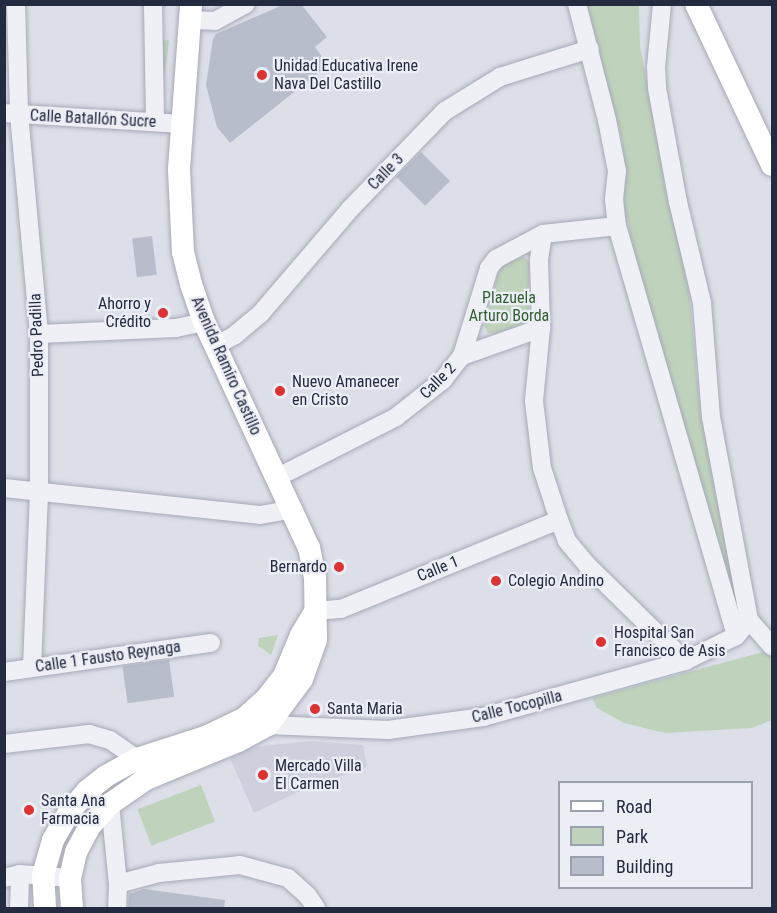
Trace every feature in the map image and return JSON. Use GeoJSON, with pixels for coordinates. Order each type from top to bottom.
{"type":"FeatureCollection","features":[{"type":"Feature","properties":{"kind":"main road"},"geometry":{"type":"LineString","coordinates":[[696,4],[772,165]]}},
{"type":"Feature","properties":{"kind":"main road","name":"Avenida Ramiro Castillo"},"geometry":{"type":"LineString","coordinates":[[45,909],[43,875],[53,840],[69,812],[94,785],[106,776],[142,769],[238,741],[268,725],[302,679],[316,640],[315,578],[309,548],[217,345],[204,322],[183,252],[178,169],[191,12]]}},
{"type":"Feature","properties":{"kind":"main road","name":"Avenida Ramiro Castillo"},"geometry":{"type":"LineString","coordinates":[[72,909],[70,878],[76,852],[90,826],[142,769],[245,718],[266,699],[284,676],[301,635],[316,611]]}},
{"type":"Feature","properties":{"kind":"main road"},"geometry":{"type":"LineString","coordinates":[[94,785],[110,804]]}},
{"type":"Feature","properties":{"kind":"street","name":"Pedro Padilla"},"geometry":{"type":"LineString","coordinates":[[16,4],[12,114],[39,334],[39,493],[32,667]]}},
{"type":"Feature","properties":{"kind":"street"},"geometry":{"type":"LineString","coordinates":[[153,4],[155,122]]}},
{"type":"Feature","properties":{"kind":"street"},"geometry":{"type":"LineString","coordinates":[[191,12],[215,21],[246,4]]}},
{"type":"Feature","properties":{"kind":"street"},"geometry":{"type":"LineString","coordinates":[[577,4],[590,49],[617,171],[614,199],[617,226],[736,636]]}},
{"type":"Feature","properties":{"kind":"street"},"geometry":{"type":"LineString","coordinates":[[662,4],[656,68],[657,88],[678,202],[702,303],[711,417],[749,620],[772,646]]}},
{"type":"Feature","properties":{"kind":"street","name":"Calle 3"},"geometry":{"type":"LineString","coordinates":[[217,345],[235,335],[261,313],[350,209],[445,111],[500,77],[590,49]]}},
{"type":"Feature","properties":{"kind":"street","name":"Calle Batallón Sucre"},"geometry":{"type":"LineString","coordinates":[[12,114],[182,124]]}},
{"type":"Feature","properties":{"kind":"street"},"geometry":{"type":"LineString","coordinates":[[462,356],[489,268],[496,259],[543,234],[617,226]]}},
{"type":"Feature","properties":{"kind":"street"},"geometry":{"type":"LineString","coordinates":[[543,234],[539,260],[541,328],[534,401],[542,468],[559,520],[567,542],[588,566],[685,661]]}},
{"type":"Feature","properties":{"kind":"street"},"geometry":{"type":"LineString","coordinates":[[39,334],[176,328],[204,322]]}},
{"type":"Feature","properties":{"kind":"street","name":"Calle 2"},"geometry":{"type":"LineString","coordinates":[[276,478],[396,417],[443,380],[462,356],[541,328]]}},
{"type":"Feature","properties":{"kind":"street"},"geometry":{"type":"LineString","coordinates":[[4,488],[260,514],[293,509]]}},
{"type":"Feature","properties":{"kind":"street","name":"Calle 1"},"geometry":{"type":"LineString","coordinates":[[316,611],[341,609],[559,520]]}},
{"type":"Feature","properties":{"kind":"street","name":"Calle Tocopilla"},"geometry":{"type":"LineString","coordinates":[[268,725],[345,730],[419,728],[483,717],[685,661],[736,636],[749,620]]}},
{"type":"Feature","properties":{"kind":"street","name":"Calle 1 Fausto Reynaga"},"geometry":{"type":"LineString","coordinates":[[4,672],[211,643]]}},
{"type":"Feature","properties":{"kind":"street"},"geometry":{"type":"LineString","coordinates":[[4,744],[89,734],[110,740],[142,769]]}},
{"type":"Feature","properties":{"kind":"street"},"geometry":{"type":"LineString","coordinates":[[110,804],[118,884],[117,909]]}},
{"type":"Feature","properties":{"kind":"street"},"geometry":{"type":"LineString","coordinates":[[118,884],[159,873],[240,865],[288,878],[307,895],[316,909]]}},
{"type":"Feature","properties":{"kind":"street"},"geometry":{"type":"LineString","coordinates":[[19,909],[12,876],[43,875],[70,878]]}},
{"type":"Feature","properties":{"kind":"shaded area"},"geometry":{"type":"Polygon","coordinates":[[[310,741],[363,745],[367,767],[304,789],[254,813],[230,758],[254,747],[310,741]]]}},
{"type":"Feature","properties":{"kind":"green space"},"geometry":{"type":"Polygon","coordinates":[[[587,5],[639,5],[640,47],[689,289],[699,399],[734,559],[736,602],[656,344],[623,206],[625,174],[622,141],[587,5]]]}},
{"type":"Feature","properties":{"kind":"green space"},"geometry":{"type":"Polygon","coordinates":[[[168,40],[165,73],[160,67],[160,41],[168,40]]]}},
{"type":"Feature","properties":{"kind":"green space","name":"Plazuela Arturo Borda"},"geometry":{"type":"Polygon","coordinates":[[[524,257],[529,262],[529,317],[522,324],[496,334],[488,333],[484,326],[498,274],[501,268],[515,258],[524,257]]]}},
{"type":"Feature","properties":{"kind":"green space"},"geometry":{"type":"Polygon","coordinates":[[[278,635],[271,655],[258,646],[259,638],[278,635]]]}},
{"type":"Feature","properties":{"kind":"green space"},"geometry":{"type":"Polygon","coordinates":[[[767,651],[772,658],[772,720],[752,728],[665,733],[624,723],[597,708],[592,698],[767,651]]]}},
{"type":"Feature","properties":{"kind":"green space"},"geometry":{"type":"Polygon","coordinates":[[[201,785],[215,821],[151,846],[138,809],[201,785]]]}},
{"type":"Feature","properties":{"kind":"building","name":"Unidad Educativa Irene Nava Del Castillo"},"geometry":{"type":"Polygon","coordinates":[[[285,4],[301,4],[327,37],[315,47],[328,65],[230,143],[217,127],[206,85],[213,39],[216,34],[285,4]]]}},
{"type":"Feature","properties":{"kind":"building"},"geometry":{"type":"Polygon","coordinates":[[[421,152],[450,181],[425,206],[396,177],[421,152]]]}},
{"type":"Feature","properties":{"kind":"building"},"geometry":{"type":"Polygon","coordinates":[[[152,236],[157,275],[137,277],[132,238],[152,236]]]}},
{"type":"Feature","properties":{"kind":"building"},"geometry":{"type":"Polygon","coordinates":[[[169,660],[174,697],[128,703],[122,667],[169,660]]]}},
{"type":"Feature","properties":{"kind":"building"},"geometry":{"type":"Polygon","coordinates":[[[144,889],[225,900],[224,909],[128,909],[129,894],[144,889]]]}},
{"type":"Feature","properties":{"kind":"place","name":"Unidad Educativa Irene Nava Del Castillo"},"geometry":{"type":"Point","coordinates":[262,75]}},
{"type":"Feature","properties":{"kind":"place","name":"Ahorro y Crédito"},"geometry":{"type":"Point","coordinates":[163,313]}},
{"type":"Feature","properties":{"kind":"place","name":"Nuevo Amanecer en Cristo"},"geometry":{"type":"Point","coordinates":[280,391]}},
{"type":"Feature","properties":{"kind":"place","name":"Bernardo"},"geometry":{"type":"Point","coordinates":[339,567]}},
{"type":"Feature","properties":{"kind":"place","name":"Colegio Andino"},"geometry":{"type":"Point","coordinates":[496,581]}},
{"type":"Feature","properties":{"kind":"place","name":"Hospital San Francisco de Asis"},"geometry":{"type":"Point","coordinates":[601,642]}},
{"type":"Feature","properties":{"kind":"place","name":"Santa Maria"},"geometry":{"type":"Point","coordinates":[315,709]}},
{"type":"Feature","properties":{"kind":"place","name":"Mercado Villa El Carmen"},"geometry":{"type":"Point","coordinates":[263,775]}},
{"type":"Feature","properties":{"kind":"place","name":"Santa Ana Farmacia"},"geometry":{"type":"Point","coordinates":[29,810]}}]}
